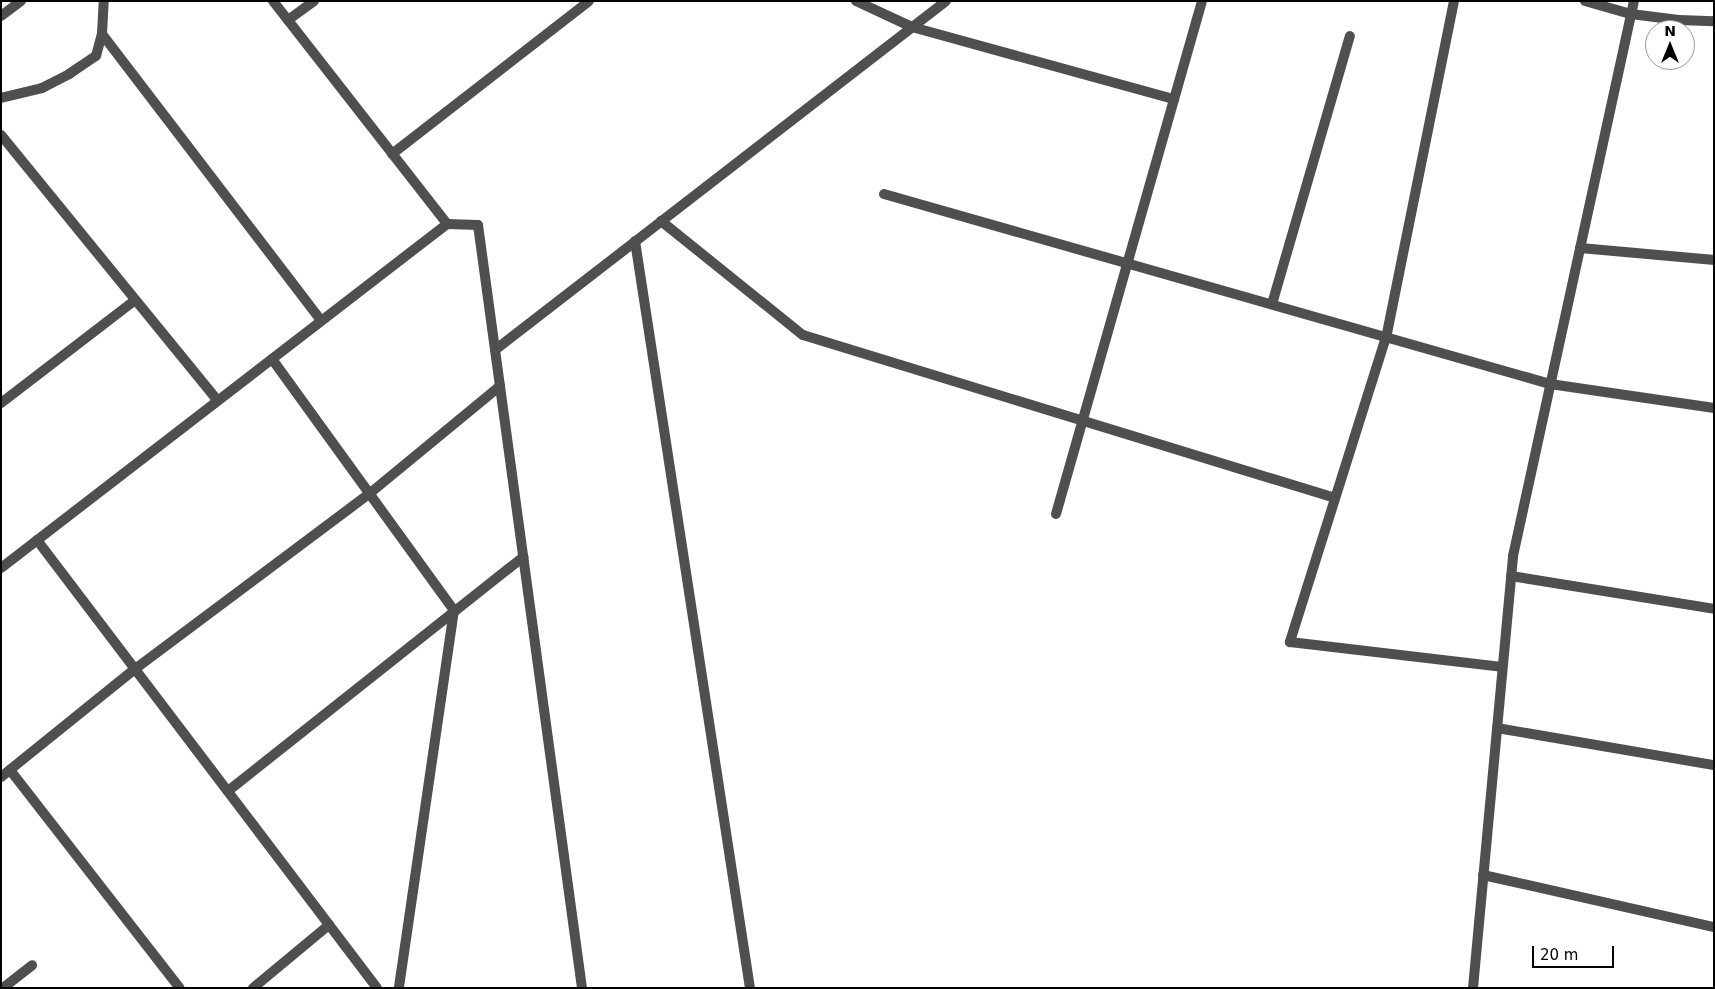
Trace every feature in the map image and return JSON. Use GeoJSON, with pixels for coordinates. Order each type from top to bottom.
{"type":"FeatureCollection","features":[{"type":"Feature","properties":{"kind":"street"},"geometry":{"type":"LineString","coordinates":[[1,16],[21,1]]}},
{"type":"Feature","properties":{"kind":"street"},"geometry":{"type":"LineString","coordinates":[[1,98],[42,88],[69,74],[96,56],[102,34],[104,1]]}},
{"type":"Feature","properties":{"kind":"street"},"geometry":{"type":"LineString","coordinates":[[273,1],[447,224]]}},
{"type":"Feature","properties":{"kind":"street"},"geometry":{"type":"LineString","coordinates":[[288,20],[314,1]]}},
{"type":"Feature","properties":{"kind":"street"},"geometry":{"type":"LineString","coordinates":[[392,154],[589,1]]}},
{"type":"Feature","properties":{"kind":"street"},"geometry":{"type":"LineString","coordinates":[[856,1],[912,27],[1174,99]]}},
{"type":"Feature","properties":{"kind":"street"},"geometry":{"type":"LineString","coordinates":[[495,350],[946,1]]}},
{"type":"Feature","properties":{"kind":"street"},"geometry":{"type":"LineString","coordinates":[[1056,514],[1202,1]]}},
{"type":"Feature","properties":{"kind":"street"},"geometry":{"type":"LineString","coordinates":[[1454,1],[1386,337],[1290,642],[1502,667]]}},
{"type":"Feature","properties":{"kind":"street"},"geometry":{"type":"LineString","coordinates":[[1585,1],[1631,14],[1679,20],[1714,21]]}},
{"type":"Feature","properties":{"kind":"street"},"geometry":{"type":"LineString","coordinates":[[1473,988],[1513,556],[1634,1]]}},
{"type":"Feature","properties":{"kind":"street"},"geometry":{"type":"LineString","coordinates":[[102,34],[322,320]]}},
{"type":"Feature","properties":{"kind":"street"},"geometry":{"type":"LineString","coordinates":[[1272,304],[1350,36]]}},
{"type":"Feature","properties":{"kind":"street"},"geometry":{"type":"LineString","coordinates":[[1,135],[218,400]]}},
{"type":"Feature","properties":{"kind":"street"},"geometry":{"type":"LineString","coordinates":[[884,194],[1550,384],[1714,408]]}},
{"type":"Feature","properties":{"kind":"street"},"geometry":{"type":"LineString","coordinates":[[661,221],[803,335],[1335,498]]}},
{"type":"Feature","properties":{"kind":"street"},"geometry":{"type":"LineString","coordinates":[[1,568],[447,224],[478,225],[582,988]]}},
{"type":"Feature","properties":{"kind":"street"},"geometry":{"type":"LineString","coordinates":[[635,242],[750,988]]}},
{"type":"Feature","properties":{"kind":"street"},"geometry":{"type":"LineString","coordinates":[[1580,248],[1714,260]]}},
{"type":"Feature","properties":{"kind":"street"},"geometry":{"type":"LineString","coordinates":[[1,403],[135,300]]}},
{"type":"Feature","properties":{"kind":"street"},"geometry":{"type":"LineString","coordinates":[[272,359],[454,610],[399,988]]}},
{"type":"Feature","properties":{"kind":"street"},"geometry":{"type":"LineString","coordinates":[[1,777],[135,669],[369,494],[500,386]]}},
{"type":"Feature","properties":{"kind":"street"},"geometry":{"type":"LineString","coordinates":[[37,540],[377,988]]}},
{"type":"Feature","properties":{"kind":"street"},"geometry":{"type":"LineString","coordinates":[[228,791],[523,557]]}},
{"type":"Feature","properties":{"kind":"street"},"geometry":{"type":"LineString","coordinates":[[1511,576],[1714,609]]}},
{"type":"Feature","properties":{"kind":"street"},"geometry":{"type":"LineString","coordinates":[[1497,728],[1714,765]]}},
{"type":"Feature","properties":{"kind":"street"},"geometry":{"type":"LineString","coordinates":[[10,770],[180,988]]}},
{"type":"Feature","properties":{"kind":"street"},"geometry":{"type":"LineString","coordinates":[[1483,875],[1714,927]]}},
{"type":"Feature","properties":{"kind":"street"},"geometry":{"type":"LineString","coordinates":[[253,988],[330,925]]}},
{"type":"Feature","properties":{"kind":"street"},"geometry":{"type":"LineString","coordinates":[[3,988],[32,965]]}}]}
